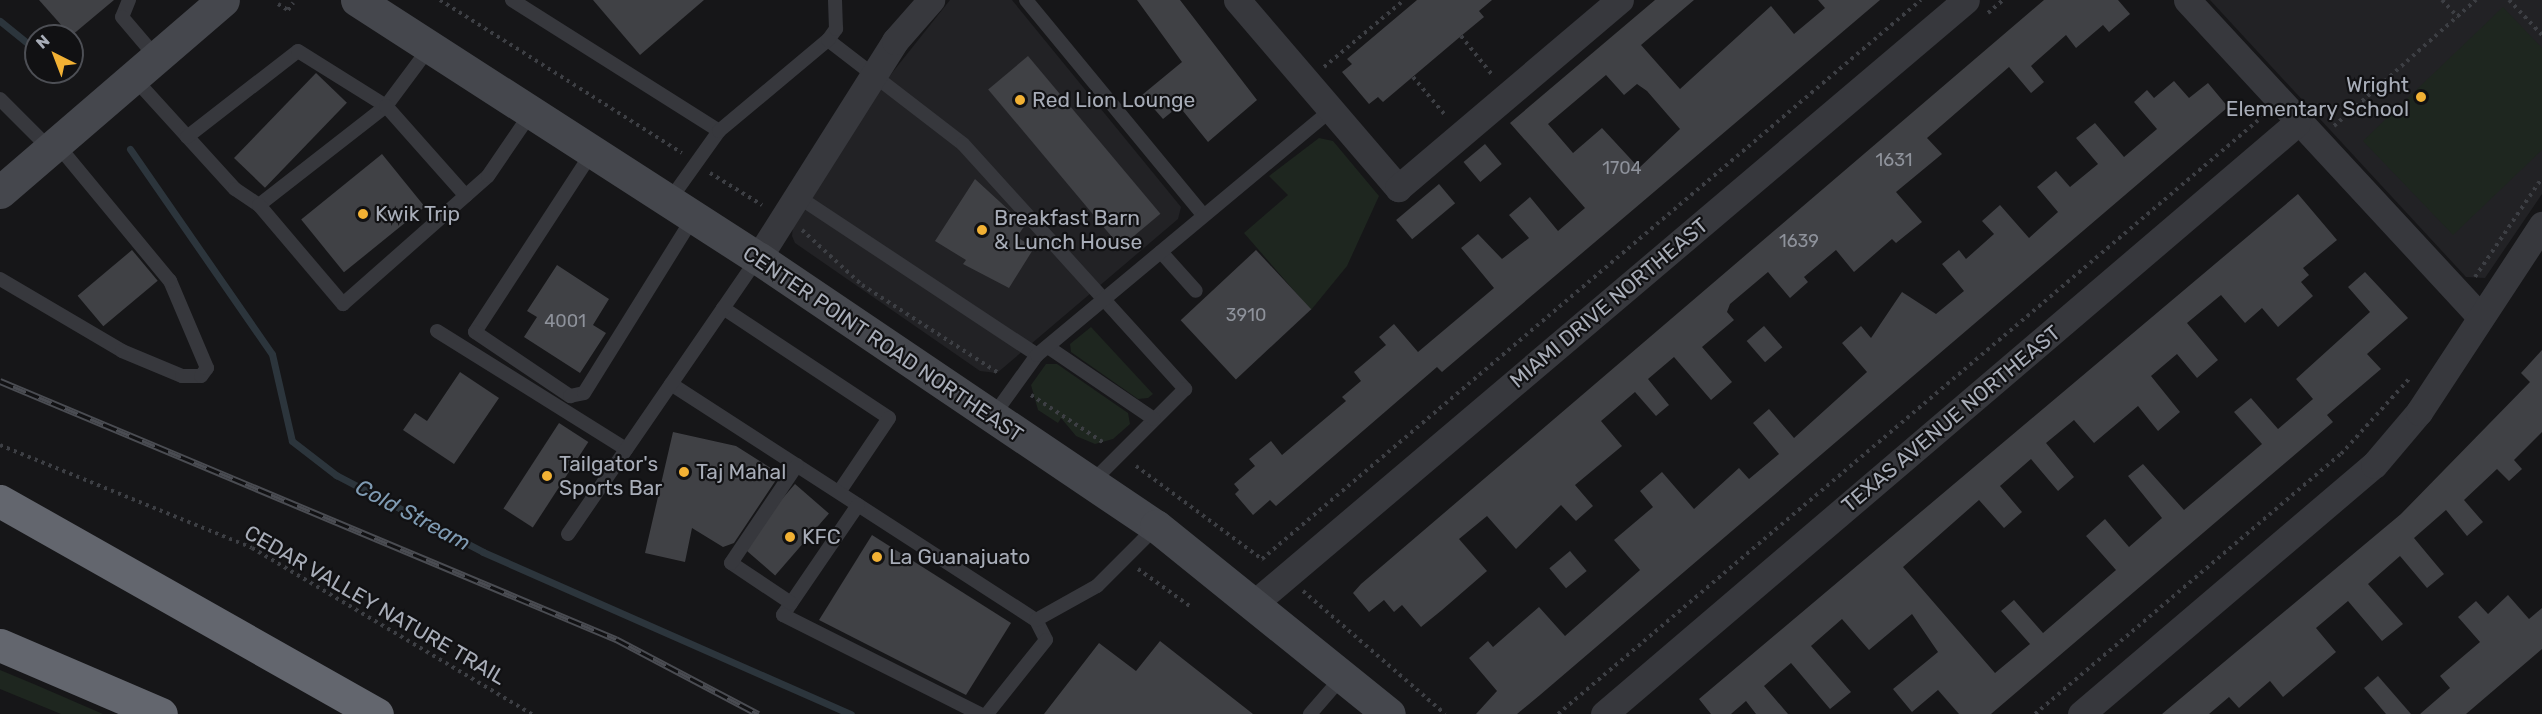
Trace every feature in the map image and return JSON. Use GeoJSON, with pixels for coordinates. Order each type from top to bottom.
{"type":"FeatureCollection","features":[{"type":"Feature","properties":{"kind":"highway"},"geometry":{"type":"LineString","coordinates":[[0,501],[377,714]]}},
{"type":"Feature","properties":{"kind":"highway"},"geometry":{"type":"LineString","coordinates":[[0,645],[161,714]]}},
{"type":"Feature","properties":{"kind":"main road"},"geometry":{"type":"LineString","coordinates":[[0,192],[223,0]]}},
{"type":"Feature","properties":{"kind":"main road","name":"CENTER POINT ROAD NORTHEAST"},"geometry":{"type":"LineString","coordinates":[[357,0],[758,258],[991,418],[1156,526],[1251,606],[1389,714]]}},
{"type":"Feature","properties":{"kind":"main road"},"geometry":{"type":"LineString","coordinates":[[400,0],[430,47]]}},
{"type":"Feature","properties":{"kind":"street"},"geometry":{"type":"LineString","coordinates":[[758,258],[871,78],[931,0]]}},
{"type":"Feature","properties":{"kind":"street"},"geometry":{"type":"LineString","coordinates":[[1238,0],[1330,111],[1398,188],[1620,0]]}},
{"type":"Feature","properties":{"kind":"street","name":"MIAMI DRIVE NORTHEAST"},"geometry":{"type":"LineString","coordinates":[[1251,606],[1966,0]]}},
{"type":"Feature","properties":{"kind":"street"},"geometry":{"type":"LineString","coordinates":[[2187,0],[2297,123],[2481,317]]}},
{"type":"Feature","properties":{"kind":"street","name":"TEXAS AVENUE NORTHEAST"},"geometry":{"type":"LineString","coordinates":[[1604,714],[2297,123]]}},
{"type":"Feature","properties":{"kind":"street"},"geometry":{"type":"LineString","coordinates":[[2081,714],[2374,465],[2419,412],[2542,225]]}},
{"type":"Feature","properties":{"kind":"lane"},"geometry":{"type":"LineString","coordinates":[[129,0],[122,17],[145,68],[187,137],[235,189],[258,205],[343,304],[488,176],[532,112]]}},
{"type":"Feature","properties":{"kind":"lane"},"geometry":{"type":"LineString","coordinates":[[512,0],[719,132]]}},
{"type":"Feature","properties":{"kind":"lane"},"geometry":{"type":"LineString","coordinates":[[593,151],[475,332],[570,396],[584,393],[682,208],[696,163],[719,132],[828,40],[836,29],[835,0]]}},
{"type":"Feature","properties":{"kind":"lane"},"geometry":{"type":"LineString","coordinates":[[1026,0],[1203,215]]}},
{"type":"Feature","properties":{"kind":"lane"},"geometry":{"type":"LineString","coordinates":[[828,40],[871,78],[963,144],[1185,388],[1090,483]]}},
{"type":"Feature","properties":{"kind":"lane"},"geometry":{"type":"LineString","coordinates":[[258,205],[386,106],[430,47]]}},
{"type":"Feature","properties":{"kind":"lane"},"geometry":{"type":"LineString","coordinates":[[187,137],[298,51],[386,106],[466,196]]}},
{"type":"Feature","properties":{"kind":"lane"},"geometry":{"type":"LineString","coordinates":[[0,99],[53,146],[170,281],[207,368],[201,376],[182,376],[122,351],[0,279]]}},
{"type":"Feature","properties":{"kind":"lane"},"geometry":{"type":"LineString","coordinates":[[991,418],[1037,355],[1330,111]]}},
{"type":"Feature","properties":{"kind":"lane"},"geometry":{"type":"LineString","coordinates":[[797,196],[1037,355]]}},
{"type":"Feature","properties":{"kind":"lane"},"geometry":{"type":"LineString","coordinates":[[1161,252],[1196,291]]}},
{"type":"Feature","properties":{"kind":"lane"},"geometry":{"type":"LineString","coordinates":[[568,534],[758,258]]}},
{"type":"Feature","properties":{"kind":"lane"},"geometry":{"type":"LineString","coordinates":[[723,308],[889,417],[839,492]]}},
{"type":"Feature","properties":{"kind":"lane"},"geometry":{"type":"LineString","coordinates":[[436,331],[626,449]]}},
{"type":"Feature","properties":{"kind":"lane"},"geometry":{"type":"LineString","coordinates":[[1048,347],[1154,419]]}},
{"type":"Feature","properties":{"kind":"lane"},"geometry":{"type":"LineString","coordinates":[[671,384],[1036,620],[1046,640],[987,714]]}},
{"type":"Feature","properties":{"kind":"lane"},"geometry":{"type":"LineString","coordinates":[[791,603],[731,563],[797,465]]}},
{"type":"Feature","properties":{"kind":"lane"},"geometry":{"type":"LineString","coordinates":[[858,505],[783,615],[980,714]]}},
{"type":"Feature","properties":{"kind":"lane"},"geometry":{"type":"LineString","coordinates":[[1036,620],[1098,586],[1156,526]]}},
{"type":"Feature","properties":{"kind":"lane"},"geometry":{"type":"LineString","coordinates":[[1310,714],[1343,676]]}},
{"type":"Feature","properties":{"kind":"path"},"geometry":{"type":"LineString","coordinates":[[440,0],[768,209]]}},
{"type":"Feature","properties":{"kind":"path"},"geometry":{"type":"LineString","coordinates":[[1306,82],[1404,0]]}},
{"type":"Feature","properties":{"kind":"path"},"geometry":{"type":"LineString","coordinates":[[1262,559],[1921,0]]}},
{"type":"Feature","properties":{"kind":"path"},"geometry":{"type":"LineString","coordinates":[[2442,0],[2458,16]]}},
{"type":"Feature","properties":{"kind":"path"},"geometry":{"type":"LineString","coordinates":[[2329,130],[2476,0]]}},
{"type":"Feature","properties":{"kind":"path"},"geometry":{"type":"LineString","coordinates":[[2509,0],[2542,35]]}},
{"type":"Feature","properties":{"kind":"path"},"geometry":{"type":"LineString","coordinates":[[278,4],[288,10],[293,3]]}},
{"type":"Feature","properties":{"kind":"path"},"geometry":{"type":"LineString","coordinates":[[1461,36],[1509,95]]}},
{"type":"Feature","properties":{"kind":"path"},"geometry":{"type":"LineString","coordinates":[[1413,77],[1462,134]]}},
{"type":"Feature","properties":{"kind":"path"},"geometry":{"type":"LineString","coordinates":[[1558,714],[2267,112]]}},
{"type":"Feature","properties":{"kind":"path"},"geometry":{"type":"LineString","coordinates":[[2474,280],[2542,178]]}},
{"type":"Feature","properties":{"kind":"path"},"geometry":{"type":"LineString","coordinates":[[796,224],[862,285],[997,372]]}},
{"type":"Feature","properties":{"kind":"path"},"geometry":{"type":"LineString","coordinates":[[2035,714],[2341,454],[2416,369]]}},
{"type":"Feature","properties":{"kind":"path"},"geometry":{"type":"LineString","coordinates":[[1030,395],[1104,443]]}},
{"type":"Feature","properties":{"kind":"path","name":"CEDAR VALLEY NATURE TRAIL"},"geometry":{"type":"LineString","coordinates":[[0,445],[252,548],[532,714]]}},
{"type":"Feature","properties":{"kind":"path"},"geometry":{"type":"LineString","coordinates":[[1136,466],[1271,565]]}},
{"type":"Feature","properties":{"kind":"path"},"geometry":{"type":"LineString","coordinates":[[1124,559],[1191,607]]}},
{"type":"Feature","properties":{"kind":"path"},"geometry":{"type":"LineString","coordinates":[[1298,587],[1445,714]]}},
{"type":"Feature","properties":{"kind":"shaded area"},"geometry":{"type":"Polygon","coordinates":[[[950,0],[1012,0],[1181,207],[1178,219],[997,373],[980,371],[795,243],[792,236],[793,226],[884,83],[950,0]]]}},
{"type":"Feature","properties":{"kind":"shaded area","name":"Wright Elementary School"},"geometry":{"type":"Polygon","coordinates":[[[2210,0],[2542,0],[2542,194],[2485,278],[2466,277],[2210,0]]]}},
{"type":"Feature","properties":{"kind":"shaded area"},"geometry":{"type":"Polygon","coordinates":[[[2503,7],[2542,48],[2542,150],[2453,235],[2363,141],[2503,7]]]}},
{"type":"Feature","properties":{"kind":"shaded area"},"geometry":{"type":"Polygon","coordinates":[[[1319,138],[1333,141],[1379,196],[1347,266],[1311,310],[1244,233],[1288,195],[1269,176],[1319,138]]]}},
{"type":"Feature","properties":{"kind":"shaded area"},"geometry":{"type":"Polygon","coordinates":[[[1091,327],[1153,394],[1148,398],[1138,399],[1071,352],[1070,344],[1091,327]]]}},
{"type":"Feature","properties":{"kind":"shaded area"},"geometry":{"type":"Polygon","coordinates":[[[1046,364],[1057,364],[1128,413],[1130,424],[1113,439],[1095,444],[1076,436],[1061,418],[1058,423],[1038,410],[1031,385],[1046,364]]]}},
{"type":"Feature","properties":{"kind":"shaded area"},"geometry":{"type":"Polygon","coordinates":[[[0,670],[103,714],[61,714],[0,689],[0,670]]]}},
{"type":"Feature","properties":{"kind":"building"},"geometry":{"type":"Polygon","coordinates":[[[39,0],[114,0],[84,25],[60,24],[39,0]]]}},
{"type":"Feature","properties":{"kind":"building"},"geometry":{"type":"Polygon","coordinates":[[[593,0],[704,0],[640,55],[593,0]]]}},
{"type":"Feature","properties":{"kind":"building"},"geometry":{"type":"Polygon","coordinates":[[[1137,0],[1180,0],[1257,100],[1208,142],[1179,106],[1163,119],[1142,95],[1182,62],[1137,0]]]}},
{"type":"Feature","properties":{"kind":"building"},"geometry":{"type":"Polygon","coordinates":[[[1417,0],[1492,0],[1479,11],[1484,17],[1383,102],[1378,97],[1369,104],[1342,72],[1352,64],[1347,59],[1417,0]]]}},
{"type":"Feature","properties":{"kind":"building"},"geometry":{"type":"Polygon","coordinates":[[[1655,0],[1694,0],[1641,45],[1680,89],[1771,6],[1794,34],[1825,8],[1818,0],[1880,0],[1442,372],[1437,367],[1276,506],[1270,500],[1253,515],[1235,494],[1239,490],[1234,484],[1255,466],[1249,459],[1271,441],[1282,455],[1346,401],[1342,397],[1361,381],[1354,372],[1386,345],[1379,337],[1394,324],[1418,352],[1494,288],[1461,248],[1478,234],[1502,259],[1529,238],[1509,215],[1530,197],[1558,231],[1585,208],[1510,123],[1655,0]],[[1606,75],[1548,124],[1573,153],[1602,128],[1639,168],[1680,129],[1647,91],[1637,84],[1624,95],[1606,75]]]}},
{"type":"Feature","properties":{"kind":"building"},"geometry":{"type":"Polygon","coordinates":[[[2044,0],[2118,0],[2130,14],[2109,32],[2103,25],[2076,48],[2066,35],[2031,66],[2044,82],[2031,93],[2009,67],[1927,138],[1942,154],[1896,192],[1922,222],[1896,243],[1892,239],[1854,272],[1836,250],[1804,277],[1808,282],[1790,298],[1768,272],[1730,304],[1727,312],[1734,320],[1702,347],[1732,382],[1711,400],[1674,357],[1648,379],[1669,405],[1656,416],[1635,392],[1601,421],[1622,446],[1575,485],[1593,506],[1576,521],[1561,505],[1516,549],[1487,516],[1459,539],[1487,571],[1442,610],[1421,627],[1402,605],[1394,612],[1384,600],[1369,612],[1353,593],[1361,584],[2044,0]]]}},
{"type":"Feature","properties":{"kind":"building"},"geometry":{"type":"Polygon","coordinates":[[[1028,56],[1160,214],[1121,247],[988,89],[1028,56]]]}},
{"type":"Feature","properties":{"kind":"building"},"geometry":{"type":"Polygon","coordinates":[[[316,73],[347,103],[265,188],[234,158],[316,73]]]}},
{"type":"Feature","properties":{"kind":"building"},"geometry":{"type":"Polygon","coordinates":[[[2174,81],[2189,98],[2208,83],[2228,107],[1517,714],[1476,714],[1497,691],[1469,658],[1488,641],[1493,647],[1539,607],[1565,636],[1640,570],[1614,540],[1653,507],[1640,491],[1662,472],[1694,509],[1739,468],[1749,479],[1779,454],[1753,423],[1769,409],[1794,438],[1867,372],[1842,343],[1861,326],[1871,338],[1902,292],[1936,314],[1964,291],[1942,264],[1959,250],[1966,259],[1994,234],[1982,221],[2000,205],[2029,238],[2058,212],[2037,187],[2056,171],[2070,187],[2098,164],[2076,138],[2095,123],[2124,157],[2157,129],[2134,102],[2147,90],[2154,98],[2174,81]]]}},
{"type":"Feature","properties":{"kind":"building"},"geometry":{"type":"Polygon","coordinates":[[[1485,144],[1502,164],[1480,182],[1464,162],[1485,144]]]}},
{"type":"Feature","properties":{"kind":"building","name":"Kwik Trip"},"geometry":{"type":"Polygon","coordinates":[[[382,154],[425,207],[344,272],[301,219],[382,154]]]}},
{"type":"Feature","properties":{"kind":"building","name":"Breakfast Barn & Lunch House"},"geometry":{"type":"Polygon","coordinates":[[[975,179],[1025,225],[1017,237],[1034,248],[1009,288],[963,264],[966,260],[935,241],[975,179]]]}},
{"type":"Feature","properties":{"kind":"building"},"geometry":{"type":"Polygon","coordinates":[[[1439,184],[1455,203],[1412,239],[1396,220],[1439,184]]]}},
{"type":"Feature","properties":{"kind":"building"},"geometry":{"type":"Polygon","coordinates":[[[2298,194],[2337,240],[2303,268],[2309,275],[2301,282],[2313,296],[2278,327],[2262,308],[2245,323],[2221,295],[2187,323],[2218,360],[2197,378],[2177,354],[2151,376],[2180,412],[2158,431],[2138,406],[2094,443],[2074,420],[2046,443],[2074,477],[2058,491],[2031,459],[2000,486],[2022,512],[2004,528],[1979,500],[1903,567],[1995,673],[2030,644],[2001,611],[2014,600],[2043,633],[2116,570],[2086,536],[2105,519],[2129,547],[2162,518],[2128,476],[2143,464],[2184,510],[2262,444],[2234,412],[2251,398],[2278,429],[2313,399],[2296,379],[2370,312],[2348,287],[2365,272],[2408,318],[2367,354],[2381,369],[2327,415],[2333,422],[1991,714],[1959,714],[1938,690],[1912,712],[1893,689],[1938,652],[1912,614],[1869,650],[1842,619],[1811,646],[1851,692],[1830,709],[1791,663],[1764,686],[1788,714],[1756,714],[1746,701],[1731,714],[1711,714],[1699,699],[2298,194]]]}},
{"type":"Feature","properties":{"kind":"building"},"geometry":{"type":"Polygon","coordinates":[[[132,250],[158,281],[103,326],[78,296],[132,250]]]}},
{"type":"Feature","properties":{"kind":"building"},"geometry":{"type":"Polygon","coordinates":[[[1256,250],[1311,309],[1236,379],[1181,320],[1256,250]]]}},
{"type":"Feature","properties":{"kind":"building"},"geometry":{"type":"Polygon","coordinates":[[[557,265],[609,299],[593,325],[606,333],[580,373],[524,337],[537,317],[527,311],[557,265]]]}},
{"type":"Feature","properties":{"kind":"building"},"geometry":{"type":"Polygon","coordinates":[[[1764,326],[1782,347],[1765,362],[1747,341],[1764,326]]]}},
{"type":"Feature","properties":{"kind":"building"},"geometry":{"type":"Polygon","coordinates":[[[2542,350],[2542,432],[2514,460],[2522,469],[2509,481],[2497,469],[2464,500],[2483,522],[2467,536],[2446,510],[2414,538],[2444,574],[2427,588],[2400,556],[2368,584],[2403,624],[2382,641],[2348,601],[2316,628],[2336,652],[2283,697],[2270,681],[2239,708],[2229,697],[2209,714],[2162,714],[2401,514],[2530,382],[2521,373],[2542,350]]]}},
{"type":"Feature","properties":{"kind":"building"},"geometry":{"type":"Polygon","coordinates":[[[460,372],[499,398],[454,464],[403,430],[415,413],[427,421],[460,372]]]}},
{"type":"Feature","properties":{"kind":"building"},"geometry":{"type":"Polygon","coordinates":[[[559,423],[588,442],[533,528],[503,509],[559,423]]]}},
{"type":"Feature","properties":{"kind":"building"},"geometry":{"type":"Polygon","coordinates":[[[673,432],[736,446],[780,474],[734,543],[723,547],[692,528],[685,562],[645,553],[673,432]]]}},
{"type":"Feature","properties":{"kind":"building","name":"KFC"},"geometry":{"type":"Polygon","coordinates":[[[795,484],[829,514],[775,575],[741,546],[795,484]]]}},
{"type":"Feature","properties":{"kind":"building"},"geometry":{"type":"Polygon","coordinates":[[[872,535],[1011,623],[966,695],[819,620],[872,535]]]}},
{"type":"Feature","properties":{"kind":"building"},"geometry":{"type":"Polygon","coordinates":[[[1570,551],[1587,571],[1566,588],[1549,568],[1570,551]]]}},
{"type":"Feature","properties":{"kind":"building"},"geometry":{"type":"Polygon","coordinates":[[[2508,595],[2529,619],[2542,608],[2542,649],[2466,714],[2420,714],[2450,688],[2440,676],[2480,642],[2458,617],[2476,601],[2488,614],[2508,595]]]}},
{"type":"Feature","properties":{"kind":"building"},"geometry":{"type":"Polygon","coordinates":[[[1160,641],[1253,714],[1044,714],[1099,643],[1136,671],[1160,641]]]}},
{"type":"Feature","properties":{"kind":"building"},"geometry":{"type":"Polygon","coordinates":[[[2378,676],[2411,714],[2386,714],[2364,688],[2378,676]]]}},
{"type":"Feature","properties":{"kind":"waterway","name":"Cold Stream"},"geometry":{"type":"LineString","coordinates":[[0,21],[24,40]]}},
{"type":"Feature","properties":{"kind":"waterway","name":"Cold Stream"},"geometry":{"type":"LineString","coordinates":[[130,149],[272,354],[292,441],[336,475],[483,552],[851,714]]}},
{"type":"Feature","properties":{"kind":"railway"},"geometry":{"type":"LineString","coordinates":[[0,381],[616,639],[758,714]]}},
{"type":"Feature","properties":{"kind":"place","name":"Wright Elementary School"},"geometry":{"type":"Point","coordinates":[2421,97]}},
{"type":"Feature","properties":{"kind":"place","name":"Red Lion Lounge"},"geometry":{"type":"Point","coordinates":[1020,100]}},
{"type":"Feature","properties":{"kind":"place","name":"Kwik Trip"},"geometry":{"type":"Point","coordinates":[363,214]}},
{"type":"Feature","properties":{"kind":"place","name":"Breakfast Barn & Lunch House"},"geometry":{"type":"Point","coordinates":[982,230]}},
{"type":"Feature","properties":{"kind":"place","name":"Taj Mahal"},"geometry":{"type":"Point","coordinates":[684,472]}},
{"type":"Feature","properties":{"kind":"place","name":"Tailgator's Sports Bar"},"geometry":{"type":"Point","coordinates":[547,476]}},
{"type":"Feature","properties":{"kind":"place","name":"KFC"},"geometry":{"type":"Point","coordinates":[790,537]}},
{"type":"Feature","properties":{"kind":"place","name":"La Guanajuato"},"geometry":{"type":"Point","coordinates":[877,557]}}]}
